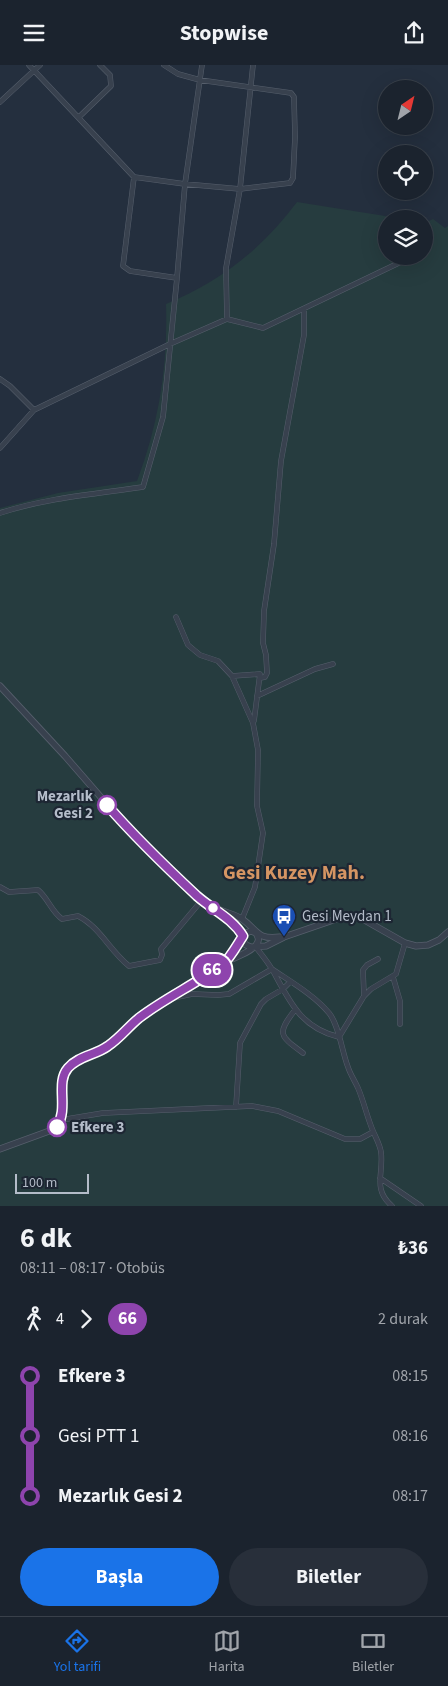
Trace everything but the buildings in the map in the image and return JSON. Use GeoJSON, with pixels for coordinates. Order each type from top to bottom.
{"type":"FeatureCollection","features":[{"type":"Feature","properties":{"kind":"street"},"geometry":{"type":"LineString","coordinates":[[29,65],[134,177],[240,189],[288,184],[293,178],[295,137],[294,97],[291,93],[200,80],[178,74],[164,65]]}},
{"type":"Feature","properties":{"kind":"street"},"geometry":{"type":"LineString","coordinates":[[0,102],[40,65]]}},
{"type":"Feature","properties":{"kind":"street"},"geometry":{"type":"LineString","coordinates":[[79,117],[111,86],[110,75],[100,65]]}},
{"type":"Feature","properties":{"kind":"street"},"geometry":{"type":"LineString","coordinates":[[0,513],[75,497],[143,487],[163,417],[184,184],[202,65]]}},
{"type":"Feature","properties":{"kind":"street"},"geometry":{"type":"LineString","coordinates":[[227,319],[226,268],[240,189],[253,65]]}},
{"type":"Feature","properties":{"kind":"street"},"geometry":{"type":"LineString","coordinates":[[134,177],[123,266],[130,271],[177,278]]}},
{"type":"Feature","properties":{"kind":"street"},"geometry":{"type":"LineString","coordinates":[[0,448],[34,410],[170,344],[227,319],[263,328],[395,265]]}},
{"type":"Feature","properties":{"kind":"street"},"geometry":{"type":"LineString","coordinates":[[260,678],[267,675],[263,643],[264,611],[274,544],[281,461],[304,335],[304,309]]}},
{"type":"Feature","properties":{"kind":"street"},"geometry":{"type":"LineString","coordinates":[[0,379],[10,386],[34,410]]}},
{"type":"Feature","properties":{"kind":"street"},"geometry":{"type":"LineString","coordinates":[[176,617],[188,645],[200,655],[218,661],[232,676],[253,723],[258,750],[257,806],[263,833],[256,887],[242,919]]}},
{"type":"Feature","properties":{"kind":"street"},"geometry":{"type":"LineString","coordinates":[[257,696],[315,669],[333,664]]}},
{"type":"Feature","properties":{"kind":"street"},"geometry":{"type":"LineString","coordinates":[[232,676],[260,674],[253,723]]}},
{"type":"Feature","properties":{"kind":"street"},"geometry":{"type":"LineString","coordinates":[[0,686],[65,756],[132,833],[202,900],[237,926],[246,945],[251,947],[256,945],[266,946],[284,937],[348,915],[361,919],[405,943],[416,946],[428,945],[439,940],[448,932]]}},
{"type":"Feature","properties":{"kind":"street"},"geometry":{"type":"LineString","coordinates":[[0,887],[9,892],[38,890],[56,915],[62,919],[78,916],[93,926],[111,949],[129,966],[160,961],[161,949],[202,900]]}},
{"type":"Feature","properties":{"kind":"street"},"geometry":{"type":"LineString","coordinates":[[0,1149],[52,1131],[61,1120],[64,1106],[62,1090],[64,1074],[75,1062],[106,1048],[138,1019],[224,963],[244,954],[256,945],[258,942],[257,934],[242,919],[213,908]]}},
{"type":"Feature","properties":{"kind":"street"},"geometry":{"type":"LineString","coordinates":[[224,963],[243,936],[249,931],[270,938],[284,937]]}},
{"type":"Feature","properties":{"kind":"street"},"geometry":{"type":"LineString","coordinates":[[339,1037],[364,996],[371,989],[393,977],[397,972],[405,943]]}},
{"type":"Feature","properties":{"kind":"street"},"geometry":{"type":"LineString","coordinates":[[256,945],[295,1010],[314,1027],[339,1037]]}},
{"type":"Feature","properties":{"kind":"street"},"geometry":{"type":"LineString","coordinates":[[364,996],[364,967],[378,959]]}},
{"type":"Feature","properties":{"kind":"street"},"geometry":{"type":"LineString","coordinates":[[272,969],[316,1000],[334,1021],[349,1069],[381,1151],[380,1178],[383,1197],[392,1206]]}},
{"type":"Feature","properties":{"kind":"street"},"geometry":{"type":"LineString","coordinates":[[159,1005],[185,995],[229,993],[272,969]]}},
{"type":"Feature","properties":{"kind":"street"},"geometry":{"type":"LineString","coordinates":[[393,977],[400,1001],[400,1024]]}},
{"type":"Feature","properties":{"kind":"street"},"geometry":{"type":"LineString","coordinates":[[236,1107],[240,1043],[261,1005],[266,999],[290,982]]}},
{"type":"Feature","properties":{"kind":"street"},"geometry":{"type":"LineString","coordinates":[[295,1010],[285,1023],[283,1035],[285,1040],[303,1053]]}},
{"type":"Feature","properties":{"kind":"street"},"geometry":{"type":"LineString","coordinates":[[61,1120],[103,1113],[252,1106],[272,1109],[345,1139],[360,1139],[373,1132]]}},
{"type":"Feature","properties":{"kind":"street"},"geometry":{"type":"LineString","coordinates":[[380,1178],[421,1206]]}},
{"type":"Feature","properties":{"kind":"green space"},"geometry":{"type":"Polygon","coordinates":[[[297,202],[378,215],[378,265],[433,265],[433,219],[445,228],[448,226],[448,1206],[0,1206],[0,508],[58,493],[137,481],[151,437],[164,372],[166,304],[204,285],[239,262],[255,249],[284,219],[297,202]]]}},
{"type":"Feature","properties":{"kind":"bus line","name":"66"},"geometry":{"type":"LineString","coordinates":[[57,1127],[61,1120],[64,1106],[62,1090],[64,1074],[69,1067],[75,1062],[106,1048],[138,1019],[224,963],[236,949],[243,936],[237,926],[182,883],[107,805]]}},
{"type":"Feature","properties":{"kind":"place","name":"Mezarlık Gesi 2"},"geometry":{"type":"Point","coordinates":[107,805]}},
{"type":"Feature","properties":{"kind":"place","name":"Gesi Meydan 1"},"geometry":{"type":"Point","coordinates":[284,937]}},
{"type":"Feature","properties":{"kind":"place","name":"Efkere 3"},"geometry":{"type":"Point","coordinates":[57,1127]}},
{"type":"Feature","properties":{"kind":"district","name":"Gesi Kuzey Mah."},"geometry":{"type":"Point","coordinates":[294,872]}}]}
